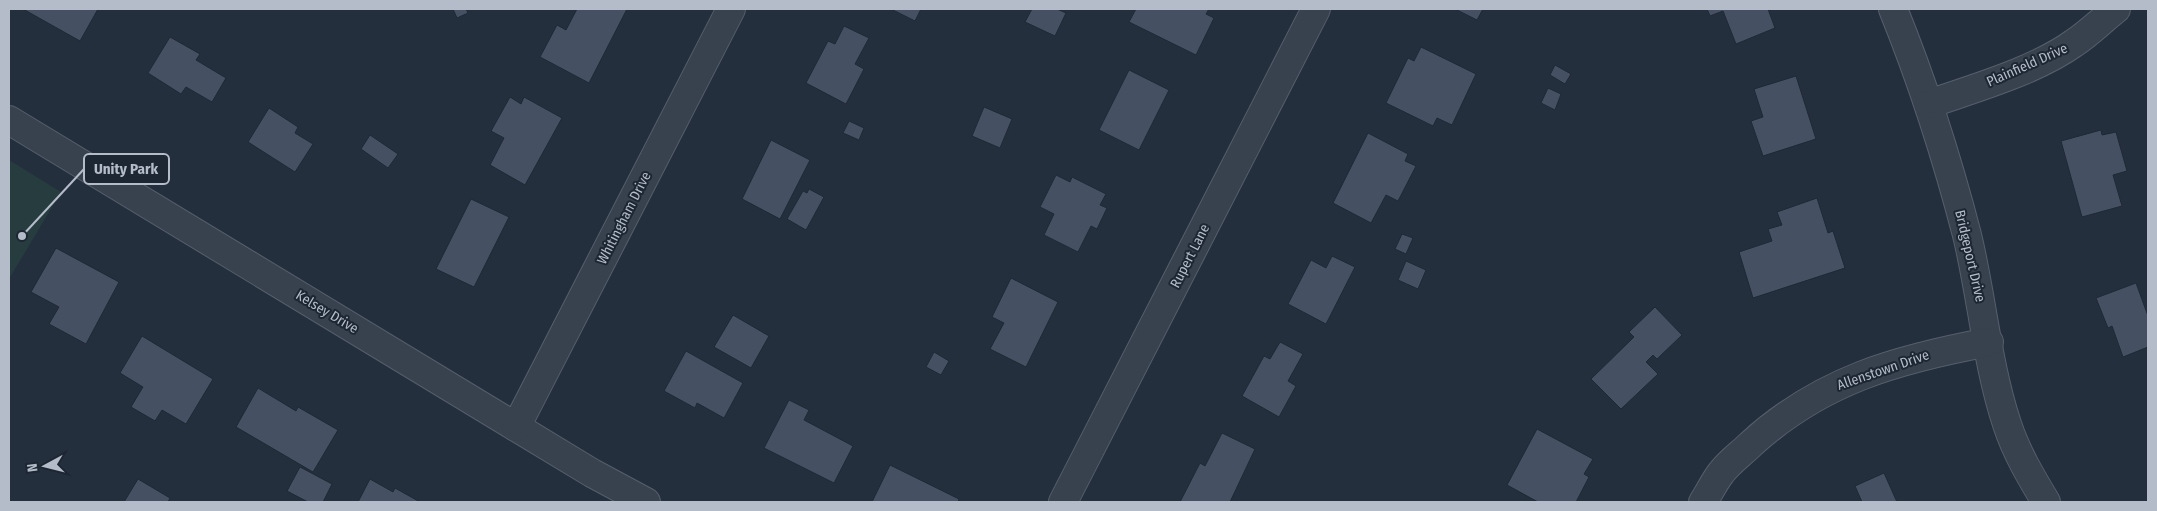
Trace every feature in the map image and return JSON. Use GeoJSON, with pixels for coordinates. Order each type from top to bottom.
{"type":"FeatureCollection","features":[{"type":"Feature","properties":{"kind":"street","name":"Whitingham Drive"},"geometry":{"type":"LineString","coordinates":[[516,427],[732,9]]}},
{"type":"Feature","properties":{"kind":"street","name":"Rupert Lane"},"geometry":{"type":"LineString","coordinates":[[1063,502],[1316,9]]}},
{"type":"Feature","properties":{"kind":"street","name":"Bridgeport Drive"},"geometry":{"type":"LineString","coordinates":[[1893,9],[1929,104],[1967,237],[1999,395],[2008,426],[2027,470],[2046,502]]}},
{"type":"Feature","properties":{"kind":"street","name":"Plainfield Drive"},"geometry":{"type":"LineString","coordinates":[[1929,104],[1987,84],[2051,57],[2075,43],[2116,9]]}},
{"type":"Feature","properties":{"kind":"street","name":"Kelsey Drive"},"geometry":{"type":"LineString","coordinates":[[9,120],[516,427],[646,502]]}},
{"type":"Feature","properties":{"kind":"street","name":"Allenstown Drive"},"geometry":{"type":"LineString","coordinates":[[1703,502],[1722,472],[1769,428],[1798,406],[1830,388],[1860,374],[1932,352],[1989,342]]}},
{"type":"Feature","properties":{"kind":"green space"},"geometry":{"type":"Polygon","coordinates":[[[9,160],[61,192],[9,279],[9,160]]]}},
{"type":"Feature","properties":{"kind":"building"},"geometry":{"type":"Polygon","coordinates":[[[23,9],[98,9],[80,41],[23,9]]]}},
{"type":"Feature","properties":{"kind":"building"},"geometry":{"type":"Polygon","coordinates":[[[453,9],[466,9],[468,13],[457,18],[453,9]]]}},
{"type":"Feature","properties":{"kind":"building"},"geometry":{"type":"Polygon","coordinates":[[[577,9],[627,9],[589,83],[540,57],[557,25],[566,30],[577,9]]]}},
{"type":"Feature","properties":{"kind":"building"},"geometry":{"type":"Polygon","coordinates":[[[891,9],[921,9],[915,21],[891,9]]]}},
{"type":"Feature","properties":{"kind":"building"},"geometry":{"type":"Polygon","coordinates":[[[1032,9],[1057,9],[1066,13],[1055,36],[1025,22],[1032,9]]]}},
{"type":"Feature","properties":{"kind":"building"},"geometry":{"type":"Polygon","coordinates":[[[1136,9],[1209,9],[1206,14],[1214,18],[1196,55],[1129,22],[1136,9]]]}},
{"type":"Feature","properties":{"kind":"building"},"geometry":{"type":"Polygon","coordinates":[[[1455,9],[1483,9],[1477,20],[1455,9]]]}},
{"type":"Feature","properties":{"kind":"building"},"geometry":{"type":"Polygon","coordinates":[[[1707,9],[1768,9],[1775,28],[1736,44],[1723,11],[1710,16],[1707,9]]]}},
{"type":"Feature","properties":{"kind":"building"},"geometry":{"type":"Polygon","coordinates":[[[844,26],[869,38],[855,64],[864,69],[846,104],[806,83],[828,41],[835,44],[844,26]]]}},
{"type":"Feature","properties":{"kind":"building"},"geometry":{"type":"Polygon","coordinates":[[[170,37],[200,54],[196,60],[226,78],[212,102],[186,87],[181,94],[148,73],[170,37]]]}},
{"type":"Feature","properties":{"kind":"building"},"geometry":{"type":"Polygon","coordinates":[[[1421,47],[1476,74],[1452,125],[1437,118],[1433,126],[1386,103],[1408,58],[1414,61],[1421,47]]]}},
{"type":"Feature","properties":{"kind":"building"},"geometry":{"type":"Polygon","coordinates":[[[1555,65],[1571,74],[1565,84],[1550,75],[1555,65]]]}},
{"type":"Feature","properties":{"kind":"building"},"geometry":{"type":"Polygon","coordinates":[[[1129,70],[1169,90],[1139,150],[1099,130],[1129,70]]]}},
{"type":"Feature","properties":{"kind":"building"},"geometry":{"type":"Polygon","coordinates":[[[1796,76],[1816,139],[1763,156],[1751,121],[1763,117],[1754,89],[1796,76]]]}},
{"type":"Feature","properties":{"kind":"building"},"geometry":{"type":"Polygon","coordinates":[[[1548,88],[1561,94],[1555,110],[1541,103],[1548,88]]]}},
{"type":"Feature","properties":{"kind":"building"},"geometry":{"type":"Polygon","coordinates":[[[510,97],[521,104],[524,97],[562,118],[525,185],[490,165],[504,138],[491,131],[510,97]]]}},
{"type":"Feature","properties":{"kind":"building"},"geometry":{"type":"Polygon","coordinates":[[[984,107],[1012,119],[1000,148],[972,136],[984,107]]]}},
{"type":"Feature","properties":{"kind":"building"},"geometry":{"type":"Polygon","coordinates":[[[269,108],[298,127],[295,133],[313,144],[295,172],[248,142],[269,108]]]}},
{"type":"Feature","properties":{"kind":"building"},"geometry":{"type":"Polygon","coordinates":[[[849,121],[864,128],[859,140],[843,133],[849,121]]]}},
{"type":"Feature","properties":{"kind":"building"},"geometry":{"type":"Polygon","coordinates":[[[2101,130],[2102,135],[2116,132],[2127,171],[2113,175],[2122,206],[2082,217],[2061,141],[2101,130]]]}},
{"type":"Feature","properties":{"kind":"building"},"geometry":{"type":"Polygon","coordinates":[[[1368,133],[1408,154],[1405,161],[1416,166],[1398,201],[1386,195],[1371,223],[1333,203],[1368,133]]]}},
{"type":"Feature","properties":{"kind":"building"},"geometry":{"type":"Polygon","coordinates":[[[370,135],[398,154],[388,168],[361,149],[370,135]]]}},
{"type":"Feature","properties":{"kind":"building"},"geometry":{"type":"Polygon","coordinates":[[[771,140],[810,160],[780,219],[742,199],[771,140]]]}},
{"type":"Feature","properties":{"kind":"building"},"geometry":{"type":"Polygon","coordinates":[[[1056,175],[1070,182],[1072,177],[1106,194],[1100,205],[1107,208],[1097,229],[1091,226],[1078,252],[1044,235],[1054,214],[1040,207],[1056,175]]]}},
{"type":"Feature","properties":{"kind":"building"},"geometry":{"type":"Polygon","coordinates":[[[809,189],[824,197],[806,230],[787,219],[803,191],[807,193],[809,189]]]}},
{"type":"Feature","properties":{"kind":"building"},"geometry":{"type":"Polygon","coordinates":[[[1817,198],[1828,233],[1833,231],[1845,268],[1753,298],[1739,252],[1772,241],[1768,229],[1782,225],[1777,212],[1817,198]]]}},
{"type":"Feature","properties":{"kind":"building"},"geometry":{"type":"Polygon","coordinates":[[[471,199],[509,217],[474,287],[436,269],[471,199]]]}},
{"type":"Feature","properties":{"kind":"building"},"geometry":{"type":"Polygon","coordinates":[[[1402,234],[1413,238],[1406,254],[1395,249],[1402,234]]]}},
{"type":"Feature","properties":{"kind":"building"},"geometry":{"type":"Polygon","coordinates":[[[56,248],[119,282],[86,344],[49,324],[59,307],[31,292],[56,248]]]}},
{"type":"Feature","properties":{"kind":"building"},"geometry":{"type":"Polygon","coordinates":[[[1332,256],[1355,267],[1326,324],[1288,304],[1311,260],[1326,268],[1332,256]]]}},
{"type":"Feature","properties":{"kind":"building"},"geometry":{"type":"Polygon","coordinates":[[[1406,261],[1426,270],[1418,289],[1398,280],[1406,261]]]}},
{"type":"Feature","properties":{"kind":"building"},"geometry":{"type":"Polygon","coordinates":[[[1011,278],[1058,302],[1026,367],[990,349],[1004,323],[992,317],[1011,278]]]}},
{"type":"Feature","properties":{"kind":"building"},"geometry":{"type":"Polygon","coordinates":[[[2136,283],[2148,316],[2148,347],[2123,357],[2112,326],[2108,328],[2096,298],[2136,283]]]}},
{"type":"Feature","properties":{"kind":"building"},"geometry":{"type":"Polygon","coordinates":[[[1655,307],[1682,335],[1657,359],[1653,355],[1646,362],[1658,374],[1621,409],[1591,379],[1634,337],[1629,332],[1655,307]]]}},
{"type":"Feature","properties":{"kind":"building"},"geometry":{"type":"Polygon","coordinates":[[[733,315],[769,336],[751,368],[714,347],[733,315]]]}},
{"type":"Feature","properties":{"kind":"building"},"geometry":{"type":"Polygon","coordinates":[[[142,336],[213,379],[186,424],[162,410],[155,421],[131,407],[143,387],[120,373],[142,336]]]}},
{"type":"Feature","properties":{"kind":"building"},"geometry":{"type":"Polygon","coordinates":[[[1280,342],[1303,354],[1288,381],[1296,386],[1279,417],[1242,396],[1264,356],[1270,359],[1280,342]]]}},
{"type":"Feature","properties":{"kind":"building"},"geometry":{"type":"Polygon","coordinates":[[[686,351],[743,383],[724,418],[697,403],[695,408],[664,391],[686,351]]]}},
{"type":"Feature","properties":{"kind":"building"},"geometry":{"type":"Polygon","coordinates":[[[934,352],[949,361],[941,375],[926,367],[934,352]]]}},
{"type":"Feature","properties":{"kind":"building"},"geometry":{"type":"Polygon","coordinates":[[[258,388],[296,411],[298,407],[338,430],[313,472],[236,427],[258,388]]]}},
{"type":"Feature","properties":{"kind":"building"},"geometry":{"type":"Polygon","coordinates":[[[789,400],[809,410],[804,420],[853,446],[834,483],[764,448],[789,400]]]}},
{"type":"Feature","properties":{"kind":"building"},"geometry":{"type":"Polygon","coordinates":[[[1537,429],[1593,459],[1584,474],[1589,477],[1576,502],[1538,502],[1507,485],[1537,429]]]}},
{"type":"Feature","properties":{"kind":"building"},"geometry":{"type":"Polygon","coordinates":[[[1222,433],[1255,449],[1230,502],[1180,502],[1200,463],[1205,466],[1222,433]]]}},
{"type":"Feature","properties":{"kind":"building"},"geometry":{"type":"Polygon","coordinates":[[[890,465],[959,499],[958,502],[872,502],[890,465]]]}},
{"type":"Feature","properties":{"kind":"building"},"geometry":{"type":"Polygon","coordinates":[[[300,467],[332,484],[323,502],[308,502],[287,491],[300,467]]]}},
{"type":"Feature","properties":{"kind":"building"},"geometry":{"type":"Polygon","coordinates":[[[1884,473],[1897,502],[1862,502],[1855,486],[1884,473]]]}},
{"type":"Feature","properties":{"kind":"building"},"geometry":{"type":"Polygon","coordinates":[[[138,479],[170,498],[168,502],[124,502],[138,479]]]}},
{"type":"Feature","properties":{"kind":"building"},"geometry":{"type":"Polygon","coordinates":[[[370,479],[393,492],[395,488],[420,502],[358,502],[370,479]]]}},
{"type":"Feature","properties":{"kind":"place","name":"Unity Park"},"geometry":{"type":"Point","coordinates":[22,236]}}]}
